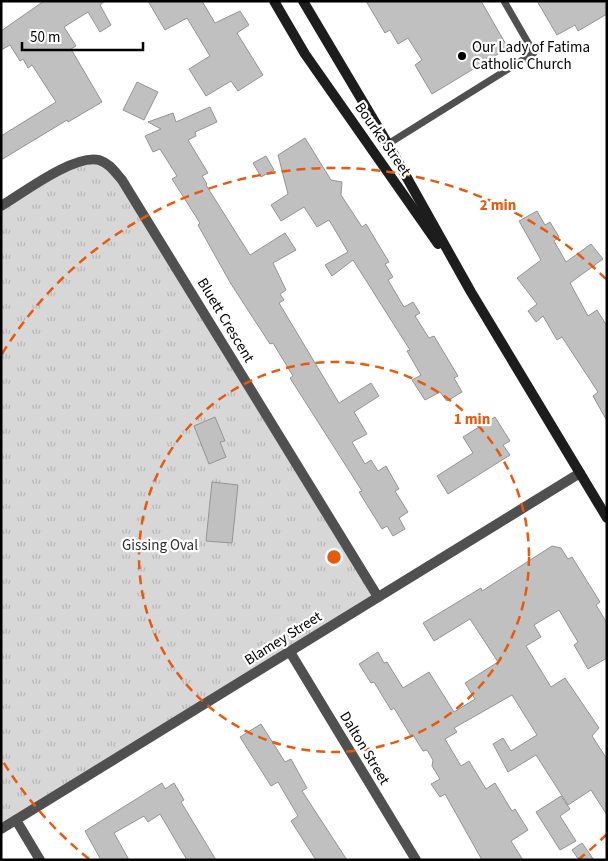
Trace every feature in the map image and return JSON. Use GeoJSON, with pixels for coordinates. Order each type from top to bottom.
{"type":"FeatureCollection","features":[{"type":"Feature","properties":{"kind":"main road","name":"Bourke Street"},"geometry":{"type":"LineString","coordinates":[[274,1],[305,54],[471,292]]}},
{"type":"Feature","properties":{"kind":"main road","name":"Bourke Street"},"geometry":{"type":"LineString","coordinates":[[303,1],[388,144],[471,292],[607,518]]}},
{"type":"Feature","properties":{"kind":"street","name":"Bluett Crescent"},"geometry":{"type":"LineString","coordinates":[[1,206],[82,160],[98,160],[111,166],[122,180],[378,597]]}},
{"type":"Feature","properties":{"kind":"street","name":"Blamey Street"},"geometry":{"type":"LineString","coordinates":[[1,829],[580,473]]}},
{"type":"Feature","properties":{"kind":"street","name":"Dalton Street"},"geometry":{"type":"LineString","coordinates":[[290,652],[416,860]]}},
{"type":"Feature","properties":{"kind":"street"},"geometry":{"type":"LineString","coordinates":[[16,820],[40,860]]}},
{"type":"Feature","properties":{"kind":"lane"},"geometry":{"type":"LineString","coordinates":[[388,144],[534,52],[504,1]]}},
{"type":"Feature","properties":{"kind":"green space","name":"Gissing Oval"},"geometry":{"type":"Polygon","coordinates":[[[83,160],[111,166],[378,597],[1,829],[1,206],[83,160]]]}},
{"type":"Feature","properties":{"kind":"building"},"geometry":{"type":"Polygon","coordinates":[[[44,1],[105,1],[100,5],[111,25],[100,32],[88,12],[64,27],[76,46],[71,49],[102,102],[68,122],[67,120],[1,160],[1,136],[56,102],[32,65],[28,68],[23,59],[20,61],[10,45],[1,50],[1,31],[44,1]]]}},
{"type":"Feature","properties":{"kind":"building"},"geometry":{"type":"Polygon","coordinates":[[[148,1],[202,1],[215,23],[240,11],[249,25],[237,33],[263,75],[238,91],[231,81],[206,96],[189,69],[210,56],[187,18],[165,30],[148,1]]]}},
{"type":"Feature","properties":{"kind":"building"},"geometry":{"type":"Polygon","coordinates":[[[366,1],[481,1],[508,48],[432,94],[415,65],[422,60],[408,38],[398,44],[390,30],[385,33],[366,1]]]}},
{"type":"Feature","properties":{"kind":"building"},"geometry":{"type":"Polygon","coordinates":[[[537,1],[607,1],[607,14],[578,31],[575,25],[557,35],[537,1]]]}},
{"type":"Feature","properties":{"kind":"building"},"geometry":{"type":"Polygon","coordinates":[[[137,82],[158,92],[144,120],[123,110],[137,82]]]}},
{"type":"Feature","properties":{"kind":"building"},"geometry":{"type":"Polygon","coordinates":[[[210,107],[217,122],[195,132],[196,136],[188,140],[208,173],[202,176],[206,185],[250,255],[285,233],[296,250],[273,263],[286,290],[280,294],[284,300],[279,303],[339,403],[371,383],[379,396],[354,412],[367,434],[352,442],[365,464],[371,460],[378,471],[386,466],[399,489],[395,491],[408,512],[399,518],[405,529],[393,536],[387,526],[382,529],[359,492],[362,491],[290,378],[293,376],[273,343],[270,344],[231,284],[198,225],[200,223],[172,179],[177,176],[160,149],[153,152],[145,136],[161,129],[148,122],[173,113],[176,122],[210,107]]]}},
{"type":"Feature","properties":{"kind":"building"},"geometry":{"type":"Polygon","coordinates":[[[305,138],[331,180],[342,182],[341,195],[362,227],[366,224],[389,262],[385,264],[393,277],[388,280],[404,307],[413,302],[420,313],[415,316],[429,338],[434,336],[458,376],[454,378],[462,392],[447,401],[440,392],[425,400],[412,380],[421,375],[407,351],[410,350],[353,260],[332,276],[325,265],[348,252],[329,220],[317,227],[304,207],[281,221],[271,205],[288,194],[278,155],[305,138]]]}},
{"type":"Feature","properties":{"kind":"building"},"geometry":{"type":"Polygon","coordinates":[[[266,156],[274,170],[261,177],[253,163],[266,156]]]}},
{"type":"Feature","properties":{"kind":"building"},"geometry":{"type":"Polygon","coordinates":[[[537,211],[545,225],[550,222],[559,237],[554,241],[566,262],[591,244],[603,259],[570,283],[588,316],[597,310],[607,326],[607,421],[593,396],[598,392],[562,337],[557,340],[543,316],[536,322],[528,311],[537,304],[517,278],[541,260],[519,221],[537,211]]]}},
{"type":"Feature","properties":{"kind":"building"},"geometry":{"type":"Polygon","coordinates":[[[215,417],[225,441],[220,442],[226,457],[209,464],[194,426],[215,417]]]}},
{"type":"Feature","properties":{"kind":"building"},"geometry":{"type":"Polygon","coordinates":[[[495,417],[510,441],[503,445],[510,455],[448,494],[437,476],[473,453],[463,437],[495,417]]]}},
{"type":"Feature","properties":{"kind":"building"},"geometry":{"type":"Polygon","coordinates":[[[212,482],[238,485],[232,543],[206,541],[212,482]]]}},
{"type":"Feature","properties":{"kind":"building"},"geometry":{"type":"Polygon","coordinates":[[[552,546],[561,548],[568,559],[572,557],[600,602],[596,605],[607,623],[607,658],[588,669],[574,645],[578,642],[559,610],[534,625],[541,637],[526,646],[551,687],[565,678],[599,728],[592,736],[607,759],[607,815],[591,790],[568,805],[536,755],[508,772],[493,744],[503,738],[511,751],[537,735],[512,695],[454,728],[457,732],[445,739],[461,766],[469,761],[486,789],[495,783],[512,811],[515,809],[528,830],[511,841],[523,860],[482,860],[445,794],[440,797],[431,784],[440,779],[432,766],[433,760],[427,750],[423,751],[413,735],[411,736],[394,708],[391,710],[374,682],[371,683],[359,664],[378,652],[384,663],[387,662],[403,688],[429,672],[454,712],[475,699],[465,683],[498,662],[470,619],[434,641],[423,623],[481,588],[482,591],[552,546]]]}},
{"type":"Feature","properties":{"kind":"building"},"geometry":{"type":"Polygon","coordinates":[[[261,724],[285,762],[291,759],[307,788],[302,791],[347,860],[316,860],[291,821],[298,816],[278,782],[271,786],[240,737],[261,724]]]}},
{"type":"Feature","properties":{"kind":"building"},"geometry":{"type":"Polygon","coordinates":[[[162,783],[165,789],[174,783],[184,800],[181,802],[216,860],[187,860],[160,814],[148,822],[144,816],[114,833],[129,860],[101,860],[85,831],[162,783]]]}},
{"type":"Feature","properties":{"kind":"building"},"geometry":{"type":"Polygon","coordinates":[[[561,796],[570,809],[560,816],[576,841],[560,850],[536,812],[561,796]]]}},
{"type":"Feature","properties":{"kind":"building"},"geometry":{"type":"Polygon","coordinates":[[[582,843],[594,860],[579,860],[572,850],[582,843]]]}},
{"type":"Feature","properties":{"kind":"place","name":"Our Lady of Fatima Catholic Church"},"geometry":{"type":"Point","coordinates":[462,56]}}]}
